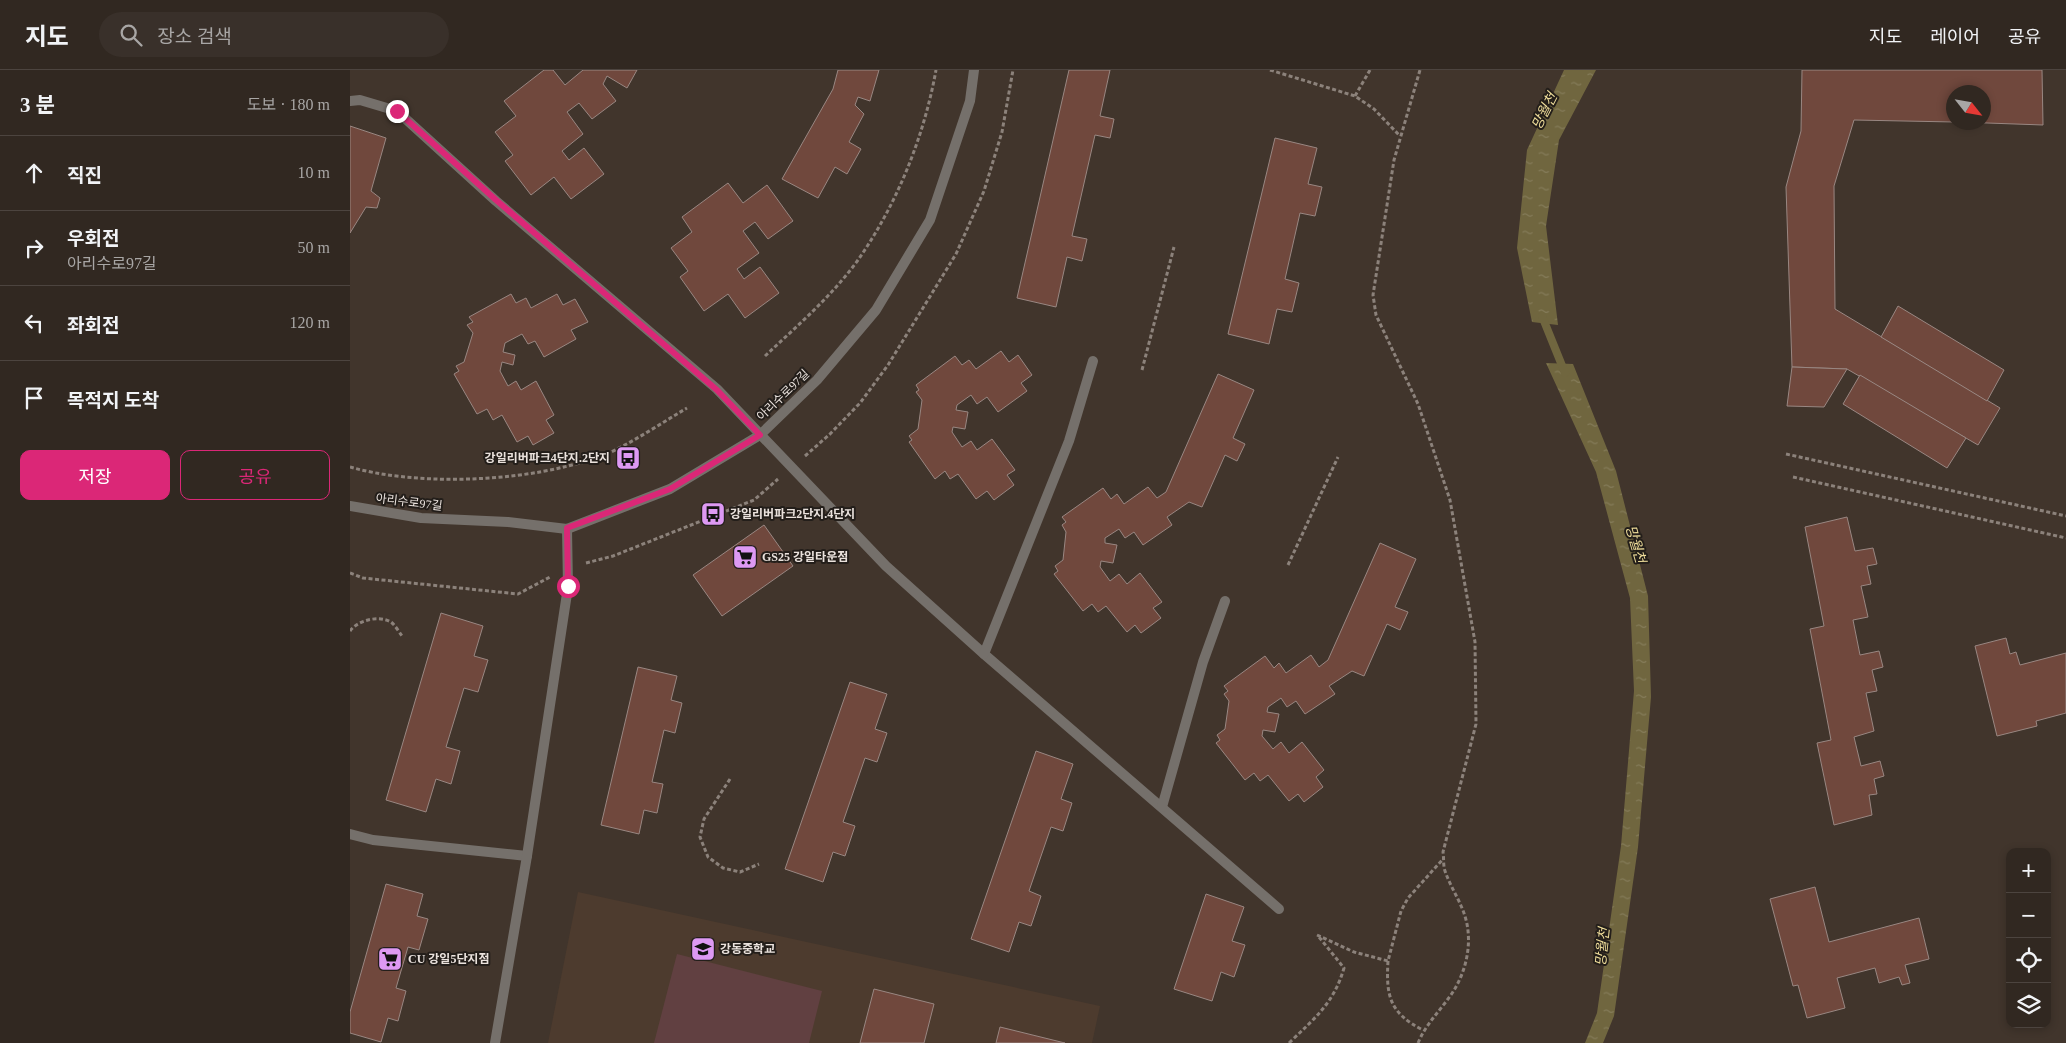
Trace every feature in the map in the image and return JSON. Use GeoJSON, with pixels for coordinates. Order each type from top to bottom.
{"type":"FeatureCollection","features":[{"type":"Feature","properties":{"kind":"street","name":"아리수로97길"},"geometry":{"type":"LineString","coordinates":[[350,506],[421,518],[508,522],[567,528],[670,489],[760,435],[817,380],[876,310],[930,220],[970,101],[974,70]]}},
{"type":"Feature","properties":{"kind":"street"},"geometry":{"type":"LineString","coordinates":[[350,101],[360,100],[397,111],[503,207],[717,390],[886,566],[984,654],[1279,909]]}},
{"type":"Feature","properties":{"kind":"street"},"geometry":{"type":"LineString","coordinates":[[984,654],[1069,441],[1093,361]]}},
{"type":"Feature","properties":{"kind":"street"},"geometry":{"type":"LineString","coordinates":[[494,1043],[527,856],[568,586],[567,528]]}},
{"type":"Feature","properties":{"kind":"street"},"geometry":{"type":"LineString","coordinates":[[1162,807],[1203,662],[1226,601]]}},
{"type":"Feature","properties":{"kind":"street"},"geometry":{"type":"LineString","coordinates":[[350,834],[373,840],[527,856]]}},
{"type":"Feature","properties":{"kind":"path"},"geometry":{"type":"LineString","coordinates":[[765,356],[812,313],[857,260],[877,227],[913,155],[932,92],[936,70]]}},
{"type":"Feature","properties":{"kind":"path"},"geometry":{"type":"LineString","coordinates":[[350,573],[363,578],[518,594],[568,568],[613,556],[754,500],[830,434],[860,403],[888,365],[956,254],[984,192],[1002,132],[1014,70]]}},
{"type":"Feature","properties":{"kind":"path"},"geometry":{"type":"LineString","coordinates":[[1270,70],[1354,96],[1374,109],[1400,137]]}},
{"type":"Feature","properties":{"kind":"path"},"geometry":{"type":"LineString","coordinates":[[1354,96],[1370,70]]}},
{"type":"Feature","properties":{"kind":"path"},"geometry":{"type":"LineString","coordinates":[[1418,1043],[1423,1030],[1449,998],[1462,976],[1469,953],[1468,924],[1461,900],[1444,870],[1443,852],[1476,724],[1476,642],[1450,500],[1418,404],[1376,315],[1373,294],[1400,137],[1420,70]]}},
{"type":"Feature","properties":{"kind":"path"},"geometry":{"type":"LineString","coordinates":[[1142,370],[1174,247]]}},
{"type":"Feature","properties":{"kind":"path"},"geometry":{"type":"LineString","coordinates":[[350,467],[369,472],[435,479],[513,476],[553,470],[597,459],[687,408]]}},
{"type":"Feature","properties":{"kind":"path"},"geometry":{"type":"LineString","coordinates":[[1786,454],[2066,516]]}},
{"type":"Feature","properties":{"kind":"path"},"geometry":{"type":"LineString","coordinates":[[1288,565],[1338,456]]}},
{"type":"Feature","properties":{"kind":"path"},"geometry":{"type":"LineString","coordinates":[[1793,477],[2066,538]]}},
{"type":"Feature","properties":{"kind":"path"},"geometry":{"type":"LineString","coordinates":[[350,632],[352,628],[371,618],[391,622],[402,636]]}},
{"type":"Feature","properties":{"kind":"path"},"geometry":{"type":"LineString","coordinates":[[730,779],[704,819],[700,837],[708,857],[723,868],[740,872],[759,864]]}},
{"type":"Feature","properties":{"kind":"path"},"geometry":{"type":"LineString","coordinates":[[1423,1030],[1411,1024],[1397,1010],[1388,995],[1388,960],[1401,911],[1408,898],[1444,858]]}},
{"type":"Feature","properties":{"kind":"path"},"geometry":{"type":"LineString","coordinates":[[1289,1043],[1323,1010],[1338,989],[1344,968],[1317,935],[1354,952],[1388,960]]}},
{"type":"Feature","properties":{"kind":"shaded area","name":"강동중학교"},"geometry":{"type":"Polygon","coordinates":[[[578,892],[1100,1006],[1092,1043],[548,1043],[578,892]]]}},
{"type":"Feature","properties":{"kind":"shaded area"},"geometry":{"type":"Polygon","coordinates":[[[677,954],[822,991],[809,1043],[654,1043],[677,954]]]}},
{"type":"Feature","properties":{"kind":"water"},"geometry":{"type":"Polygon","coordinates":[[[1564,70],[1596,70],[1559,140],[1546,226],[1558,325],[1532,322],[1517,248],[1527,150],[1564,70]]]}},
{"type":"Feature","properties":{"kind":"water"},"geometry":{"type":"Polygon","coordinates":[[[1546,363],[1573,364],[1616,471],[1648,596],[1651,697],[1638,847],[1614,1016],[1603,1043],[1585,1043],[1597,1013],[1621,846],[1634,691],[1630,598],[1596,472],[1546,363]]]}},
{"type":"Feature","properties":{"kind":"building"},"geometry":{"type":"Polygon","coordinates":[[[544,70],[553,70],[565,85],[583,70],[637,70],[627,88],[607,76],[603,84],[616,101],[592,119],[579,103],[567,112],[583,134],[562,151],[569,160],[584,148],[604,174],[571,199],[554,177],[531,195],[505,161],[513,155],[495,132],[516,116],[504,101],[544,70]]]}},
{"type":"Feature","properties":{"kind":"building"},"geometry":{"type":"Polygon","coordinates":[[[838,70],[879,70],[870,101],[858,97],[855,105],[864,114],[849,142],[861,149],[847,174],[835,167],[818,198],[782,179],[833,89],[838,70]]]}},
{"type":"Feature","properties":{"kind":"building"},"geometry":{"type":"Polygon","coordinates":[[[1069,70],[1110,70],[1100,116],[1114,119],[1110,138],[1095,135],[1072,236],[1087,239],[1082,261],[1067,257],[1056,307],[1017,298],[1069,70]]]}},
{"type":"Feature","properties":{"kind":"building"},"geometry":{"type":"Polygon","coordinates":[[[1802,70],[2042,70],[2043,125],[1991,123],[1991,85],[1946,85],[1946,122],[1854,120],[1834,186],[1835,309],[2000,408],[1978,445],[1847,369],[1792,367],[1786,187],[1801,131],[1802,70]]]}},
{"type":"Feature","properties":{"kind":"building"},"geometry":{"type":"Polygon","coordinates":[[[350,126],[386,138],[371,191],[380,198],[377,208],[366,207],[350,233],[350,126]]]}},
{"type":"Feature","properties":{"kind":"building"},"geometry":{"type":"Polygon","coordinates":[[[1275,138],[1317,148],[1308,184],[1322,187],[1315,216],[1300,213],[1285,279],[1299,283],[1292,312],[1277,309],[1269,344],[1228,334],[1275,138]]]}},
{"type":"Feature","properties":{"kind":"building"},"geometry":{"type":"Polygon","coordinates":[[[728,183],[743,203],[767,185],[793,221],[768,239],[755,222],[743,231],[759,253],[737,269],[744,279],[760,267],[779,293],[745,318],[728,294],[704,311],[680,277],[688,271],[671,248],[692,232],[682,217],[728,183]]]}},
{"type":"Feature","properties":{"kind":"building"},"geometry":{"type":"Polygon","coordinates":[[[511,294],[516,303],[526,298],[531,308],[557,294],[563,305],[575,299],[588,322],[571,330],[576,339],[544,357],[535,341],[528,344],[522,334],[505,343],[503,352],[515,355],[513,365],[502,362],[500,371],[508,386],[516,381],[521,390],[536,381],[554,415],[546,420],[554,433],[533,445],[528,436],[517,442],[502,415],[493,420],[487,409],[477,414],[454,374],[459,371],[456,366],[464,362],[473,333],[467,325],[473,322],[469,317],[511,294]]]}},
{"type":"Feature","properties":{"kind":"building"},"geometry":{"type":"Polygon","coordinates":[[[1898,306],[2004,370],[1987,401],[1881,337],[1898,306]]]}},
{"type":"Feature","properties":{"kind":"building"},"geometry":{"type":"Polygon","coordinates":[[[1001,351],[1009,362],[1018,355],[1032,375],[1021,383],[1027,391],[998,412],[987,397],[977,404],[971,395],[957,405],[956,410],[968,412],[965,429],[953,427],[952,432],[962,447],[971,441],[977,450],[992,439],[1015,470],[1007,475],[1014,485],[994,500],[987,491],[976,499],[958,474],[950,479],[945,471],[935,479],[909,442],[912,440],[909,436],[918,429],[922,400],[916,392],[919,390],[916,385],[955,356],[962,365],[969,360],[976,369],[1001,351]]]}},
{"type":"Feature","properties":{"kind":"building"},"geometry":{"type":"Polygon","coordinates":[[[1792,367],[1847,369],[1824,407],[1787,406],[1792,367]]]}},
{"type":"Feature","properties":{"kind":"building"},"geometry":{"type":"Polygon","coordinates":[[[1218,374],[1254,390],[1233,438],[1245,444],[1237,461],[1225,455],[1202,507],[1189,502],[1167,517],[1172,525],[1143,545],[1134,532],[1125,538],[1119,529],[1105,538],[1105,543],[1117,545],[1113,563],[1101,561],[1100,567],[1110,581],[1119,574],[1127,584],[1140,573],[1162,602],[1153,608],[1161,618],[1141,633],[1135,625],[1127,632],[1106,606],[1098,612],[1092,604],[1083,611],[1054,574],[1058,571],[1055,566],[1063,560],[1066,532],[1062,525],[1066,522],[1062,517],[1103,488],[1111,499],[1117,494],[1124,504],[1148,487],[1157,498],[1166,492],[1218,374]]]}},
{"type":"Feature","properties":{"kind":"building"},"geometry":{"type":"Polygon","coordinates":[[[1860,375],[1966,438],[1947,468],[1843,404],[1860,375]]]}},
{"type":"Feature","properties":{"kind":"building"},"geometry":{"type":"Polygon","coordinates":[[[1847,517],[1855,551],[1873,548],[1877,564],[1867,566],[1871,584],[1861,586],[1868,617],[1853,620],[1860,655],[1879,651],[1883,667],[1872,670],[1877,691],[1866,693],[1874,731],[1854,737],[1861,766],[1880,761],[1884,776],[1874,779],[1877,794],[1869,795],[1872,815],[1834,825],[1817,743],[1831,740],[1810,629],[1824,626],[1805,527],[1847,517]]]}},
{"type":"Feature","properties":{"kind":"building"},"geometry":{"type":"Polygon","coordinates":[[[764,525],[793,566],[722,616],[693,575],[764,525]]]}},
{"type":"Feature","properties":{"kind":"building"},"geometry":{"type":"Polygon","coordinates":[[[1380,543],[1416,559],[1395,607],[1408,612],[1400,630],[1387,624],[1364,676],[1352,671],[1329,686],[1335,694],[1305,714],[1296,701],[1287,707],[1281,698],[1268,707],[1267,712],[1279,714],[1275,732],[1263,730],[1262,736],[1273,749],[1281,742],[1289,753],[1302,742],[1324,770],[1316,777],[1323,787],[1304,802],[1298,794],[1289,801],[1268,775],[1260,781],[1254,773],[1245,780],[1216,743],[1220,740],[1217,735],[1225,729],[1229,701],[1224,694],[1228,691],[1224,686],[1265,656],[1274,668],[1279,663],[1286,673],[1311,655],[1319,667],[1328,660],[1380,543]]]}},
{"type":"Feature","properties":{"kind":"building"},"geometry":{"type":"Polygon","coordinates":[[[441,613],[483,626],[474,656],[488,660],[478,692],[464,688],[446,747],[460,751],[451,784],[436,779],[426,812],[386,800],[441,613]]]}},
{"type":"Feature","properties":{"kind":"building"},"geometry":{"type":"Polygon","coordinates":[[[2006,638],[2010,654],[2016,652],[2020,665],[2066,653],[2066,713],[2036,721],[2037,726],[1997,736],[1975,646],[2006,638]]]}},
{"type":"Feature","properties":{"kind":"building"},"geometry":{"type":"Polygon","coordinates":[[[638,667],[677,676],[671,700],[682,703],[675,733],[664,730],[652,782],[663,784],[657,813],[644,810],[639,834],[601,825],[638,667]]]}},
{"type":"Feature","properties":{"kind":"building"},"geometry":{"type":"Polygon","coordinates":[[[850,682],[887,694],[875,729],[887,733],[877,762],[865,758],[843,822],[855,826],[845,856],[833,852],[823,882],[785,869],[850,682]]]}},
{"type":"Feature","properties":{"kind":"building"},"geometry":{"type":"Polygon","coordinates":[[[1036,751],[1073,764],[1061,799],[1072,803],[1063,831],[1051,827],[1029,891],[1041,896],[1031,926],[1019,922],[1009,952],[971,939],[1036,751]]]}},
{"type":"Feature","properties":{"kind":"building"},"geometry":{"type":"Polygon","coordinates":[[[386,884],[423,894],[417,916],[428,919],[419,950],[408,947],[396,988],[406,991],[398,1021],[388,1018],[381,1042],[350,1033],[350,1012],[386,884]]]}},
{"type":"Feature","properties":{"kind":"building"},"geometry":{"type":"Polygon","coordinates":[[[1815,887],[1829,942],[1919,918],[1929,959],[1905,965],[1910,983],[1902,985],[1899,977],[1879,983],[1875,968],[1837,978],[1845,1008],[1807,1018],[1798,985],[1793,986],[1770,899],[1815,887]]]}},
{"type":"Feature","properties":{"kind":"building"},"geometry":{"type":"Polygon","coordinates":[[[1206,894],[1244,907],[1232,941],[1245,945],[1234,977],[1221,972],[1212,1001],[1174,989],[1206,894]]]}},
{"type":"Feature","properties":{"kind":"building"},"geometry":{"type":"Polygon","coordinates":[[[874,989],[934,1004],[924,1043],[860,1043],[874,989]]]}},
{"type":"Feature","properties":{"kind":"building"},"geometry":{"type":"Polygon","coordinates":[[[1000,1027],[1065,1043],[996,1043],[1000,1027]]]}},
{"type":"Feature","properties":{"kind":"waterway","name":"망월천"},"geometry":{"type":"LineString","coordinates":[[1542,316],[1565,373]]}},
{"type":"Feature","properties":{"kind":"place","name":"강일리버파크4단지.2단지"},"geometry":{"type":"Point","coordinates":[628,458]}},
{"type":"Feature","properties":{"kind":"place","name":"강일리버파크2단지.4단지"},"geometry":{"type":"Point","coordinates":[713,514]}},
{"type":"Feature","properties":{"kind":"place","name":"GS25 강일타운점"},"geometry":{"type":"Point","coordinates":[745,557]}},
{"type":"Feature","properties":{"kind":"place","name":"강동중학교"},"geometry":{"type":"Point","coordinates":[703,949]}},
{"type":"Feature","properties":{"kind":"place","name":"CU 강일5단지점"},"geometry":{"type":"Point","coordinates":[390,959]}},
{"type":"Feature","properties":{"kind":"route"},"geometry":{"type":"LineString","coordinates":[[397,111],[496,200],[717,390],[760,435],[670,489],[567,528],[568,586]]}}]}
